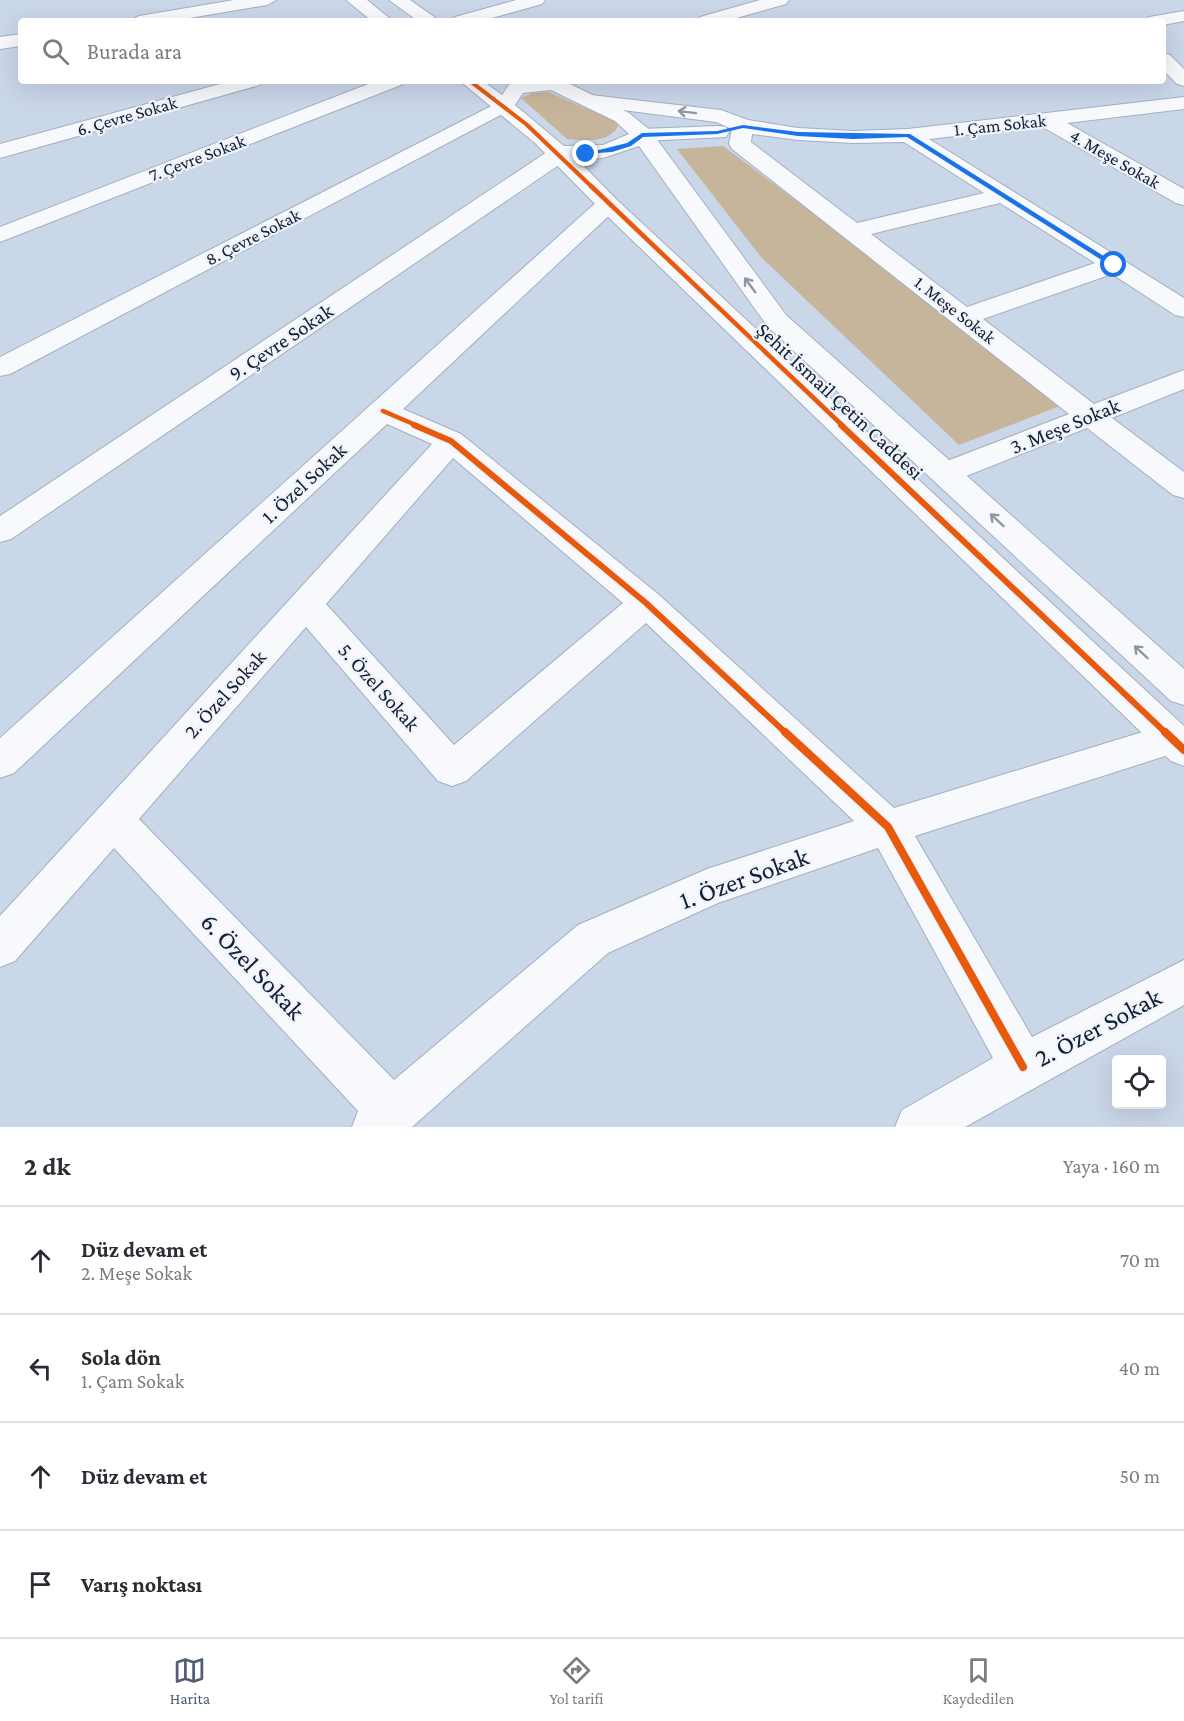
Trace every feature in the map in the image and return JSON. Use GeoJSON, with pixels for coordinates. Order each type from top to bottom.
{"type":"FeatureCollection","features":[{"type":"Feature","properties":{"kind":"street"},"geometry":{"type":"LineString","coordinates":[[151,18],[205,5],[267,0]]}},
{"type":"Feature","properties":{"kind":"street"},"geometry":{"type":"LineString","coordinates":[[355,0],[380,18]]}},
{"type":"Feature","properties":{"kind":"street"},"geometry":{"type":"LineString","coordinates":[[398,0],[426,18]]}},
{"type":"Feature","properties":{"kind":"street"},"geometry":{"type":"LineString","coordinates":[[717,18],[780,0]]}},
{"type":"Feature","properties":{"kind":"street"},"geometry":{"type":"LineString","coordinates":[[471,18],[523,2]]}},
{"type":"Feature","properties":{"kind":"street"},"geometry":{"type":"LineString","coordinates":[[1166,19],[1184,16]]}},
{"type":"Feature","properties":{"kind":"street"},"geometry":{"type":"LineString","coordinates":[[0,43],[18,40]]}},
{"type":"Feature","properties":{"kind":"street"},"geometry":{"type":"LineString","coordinates":[[1166,62],[1184,80]]}},
{"type":"Feature","properties":{"kind":"street","name":"6. Çevre Sokak"},"geometry":{"type":"LineString","coordinates":[[0,151],[242,84]]}},
{"type":"Feature","properties":{"kind":"street","name":"7. Çevre Sokak"},"geometry":{"type":"LineString","coordinates":[[0,235],[386,84]]}},
{"type":"Feature","properties":{"kind":"street","name":"Şehit İsmail Çetin Caddesi"},"geometry":{"type":"LineString","coordinates":[[474,84],[505,105],[561,153],[608,204],[1178,745]]}},
{"type":"Feature","properties":{"kind":"street","name":"8. Çevre Sokak"},"geometry":{"type":"LineString","coordinates":[[0,368],[505,105],[517,87],[542,84]]}},
{"type":"Feature","properties":{"kind":"street","name":"Şehit İsmail Çetin Caddesi"},"geometry":{"type":"LineString","coordinates":[[561,84],[622,117],[642,135],[777,321],[1184,691]]}},
{"type":"Feature","properties":{"kind":"street"},"geometry":{"type":"LineString","coordinates":[[591,101],[721,116],[743,126]]}},
{"type":"Feature","properties":{"kind":"street","name":"1. Çam Sokak"},"geometry":{"type":"LineString","coordinates":[[743,126],[831,136],[908,135],[1184,103]]}},
{"type":"Feature","properties":{"kind":"street","name":"4. Meşe Sokak"},"geometry":{"type":"LineString","coordinates":[[1046,120],[1184,198]]}},
{"type":"Feature","properties":{"kind":"street"},"geometry":{"type":"LineString","coordinates":[[561,153],[610,151],[629,145],[642,135],[717,133],[743,126]]}},
{"type":"Feature","properties":{"kind":"street","name":"1. Meşe Sokak"},"geometry":{"type":"LineString","coordinates":[[743,126],[740,144],[1184,488]]}},
{"type":"Feature","properties":{"kind":"street"},"geometry":{"type":"LineString","coordinates":[[908,135],[1184,309]]}},
{"type":"Feature","properties":{"kind":"street","name":"9. Çevre Sokak"},"geometry":{"type":"LineString","coordinates":[[0,531],[561,153]]}},
{"type":"Feature","properties":{"kind":"street"},"geometry":{"type":"LineString","coordinates":[[853,231],[1003,195]]}},
{"type":"Feature","properties":{"kind":"street","name":"1. Özel Sokak"},"geometry":{"type":"LineString","coordinates":[[0,762],[608,204]]}},
{"type":"Feature","properties":{"kind":"street"},"geometry":{"type":"LineString","coordinates":[[964,317],[1114,265]]}},
{"type":"Feature","properties":{"kind":"street","name":"3. Meşe Sokak"},"geometry":{"type":"LineString","coordinates":[[945,473],[1184,379]]}},
{"type":"Feature","properties":{"kind":"street"},"geometry":{"type":"LineString","coordinates":[[383,411],[451,441],[646,603],[888,827],[1023,1067]]}},
{"type":"Feature","properties":{"kind":"street","name":"2. Özel Sokak"},"geometry":{"type":"LineString","coordinates":[[0,946],[451,441]]}},
{"type":"Feature","properties":{"kind":"street","name":"5. Özel Sokak"},"geometry":{"type":"LineString","coordinates":[[306,604],[452,770],[646,603]]}},
{"type":"Feature","properties":{"kind":"street","name":"1. Özer Sokak"},"geometry":{"type":"LineString","coordinates":[[384,1119],[593,939],[707,888],[888,827],[1178,745]]}},
{"type":"Feature","properties":{"kind":"street","name":"6. Özel Sokak"},"geometry":{"type":"LineString","coordinates":[[113,819],[384,1119]]}},
{"type":"Feature","properties":{"kind":"street","name":"2. Özer Sokak"},"geometry":{"type":"LineString","coordinates":[[919,1127],[1023,1067],[1184,981]]}},
{"type":"Feature","properties":{"kind":"shaded area"},"geometry":{"type":"Polygon","coordinates":[[[548,92],[615,121],[618,126],[609,136],[596,140],[567,139],[521,98],[532,93],[548,92]]]}},
{"type":"Feature","properties":{"kind":"shaded area"},"geometry":{"type":"Polygon","coordinates":[[[723,146],[1068,403],[959,445],[761,257],[677,149],[723,146]]]}},
{"type":"Feature","properties":{"kind":"cycle path"},"geometry":{"type":"LineString","coordinates":[[474,84],[508,109],[559,154],[608,204],[1184,750]]}},
{"type":"Feature","properties":{"kind":"cycle path"},"geometry":{"type":"LineString","coordinates":[[383,411],[451,441],[646,603],[888,827],[1023,1067]]}},
{"type":"Feature","properties":{"kind":"route"},"geometry":{"type":"LineString","coordinates":[[586,154],[610,151],[629,145],[642,135],[717,133],[743,126],[798,134],[853,137],[908,135],[1114,265]]}}]}
